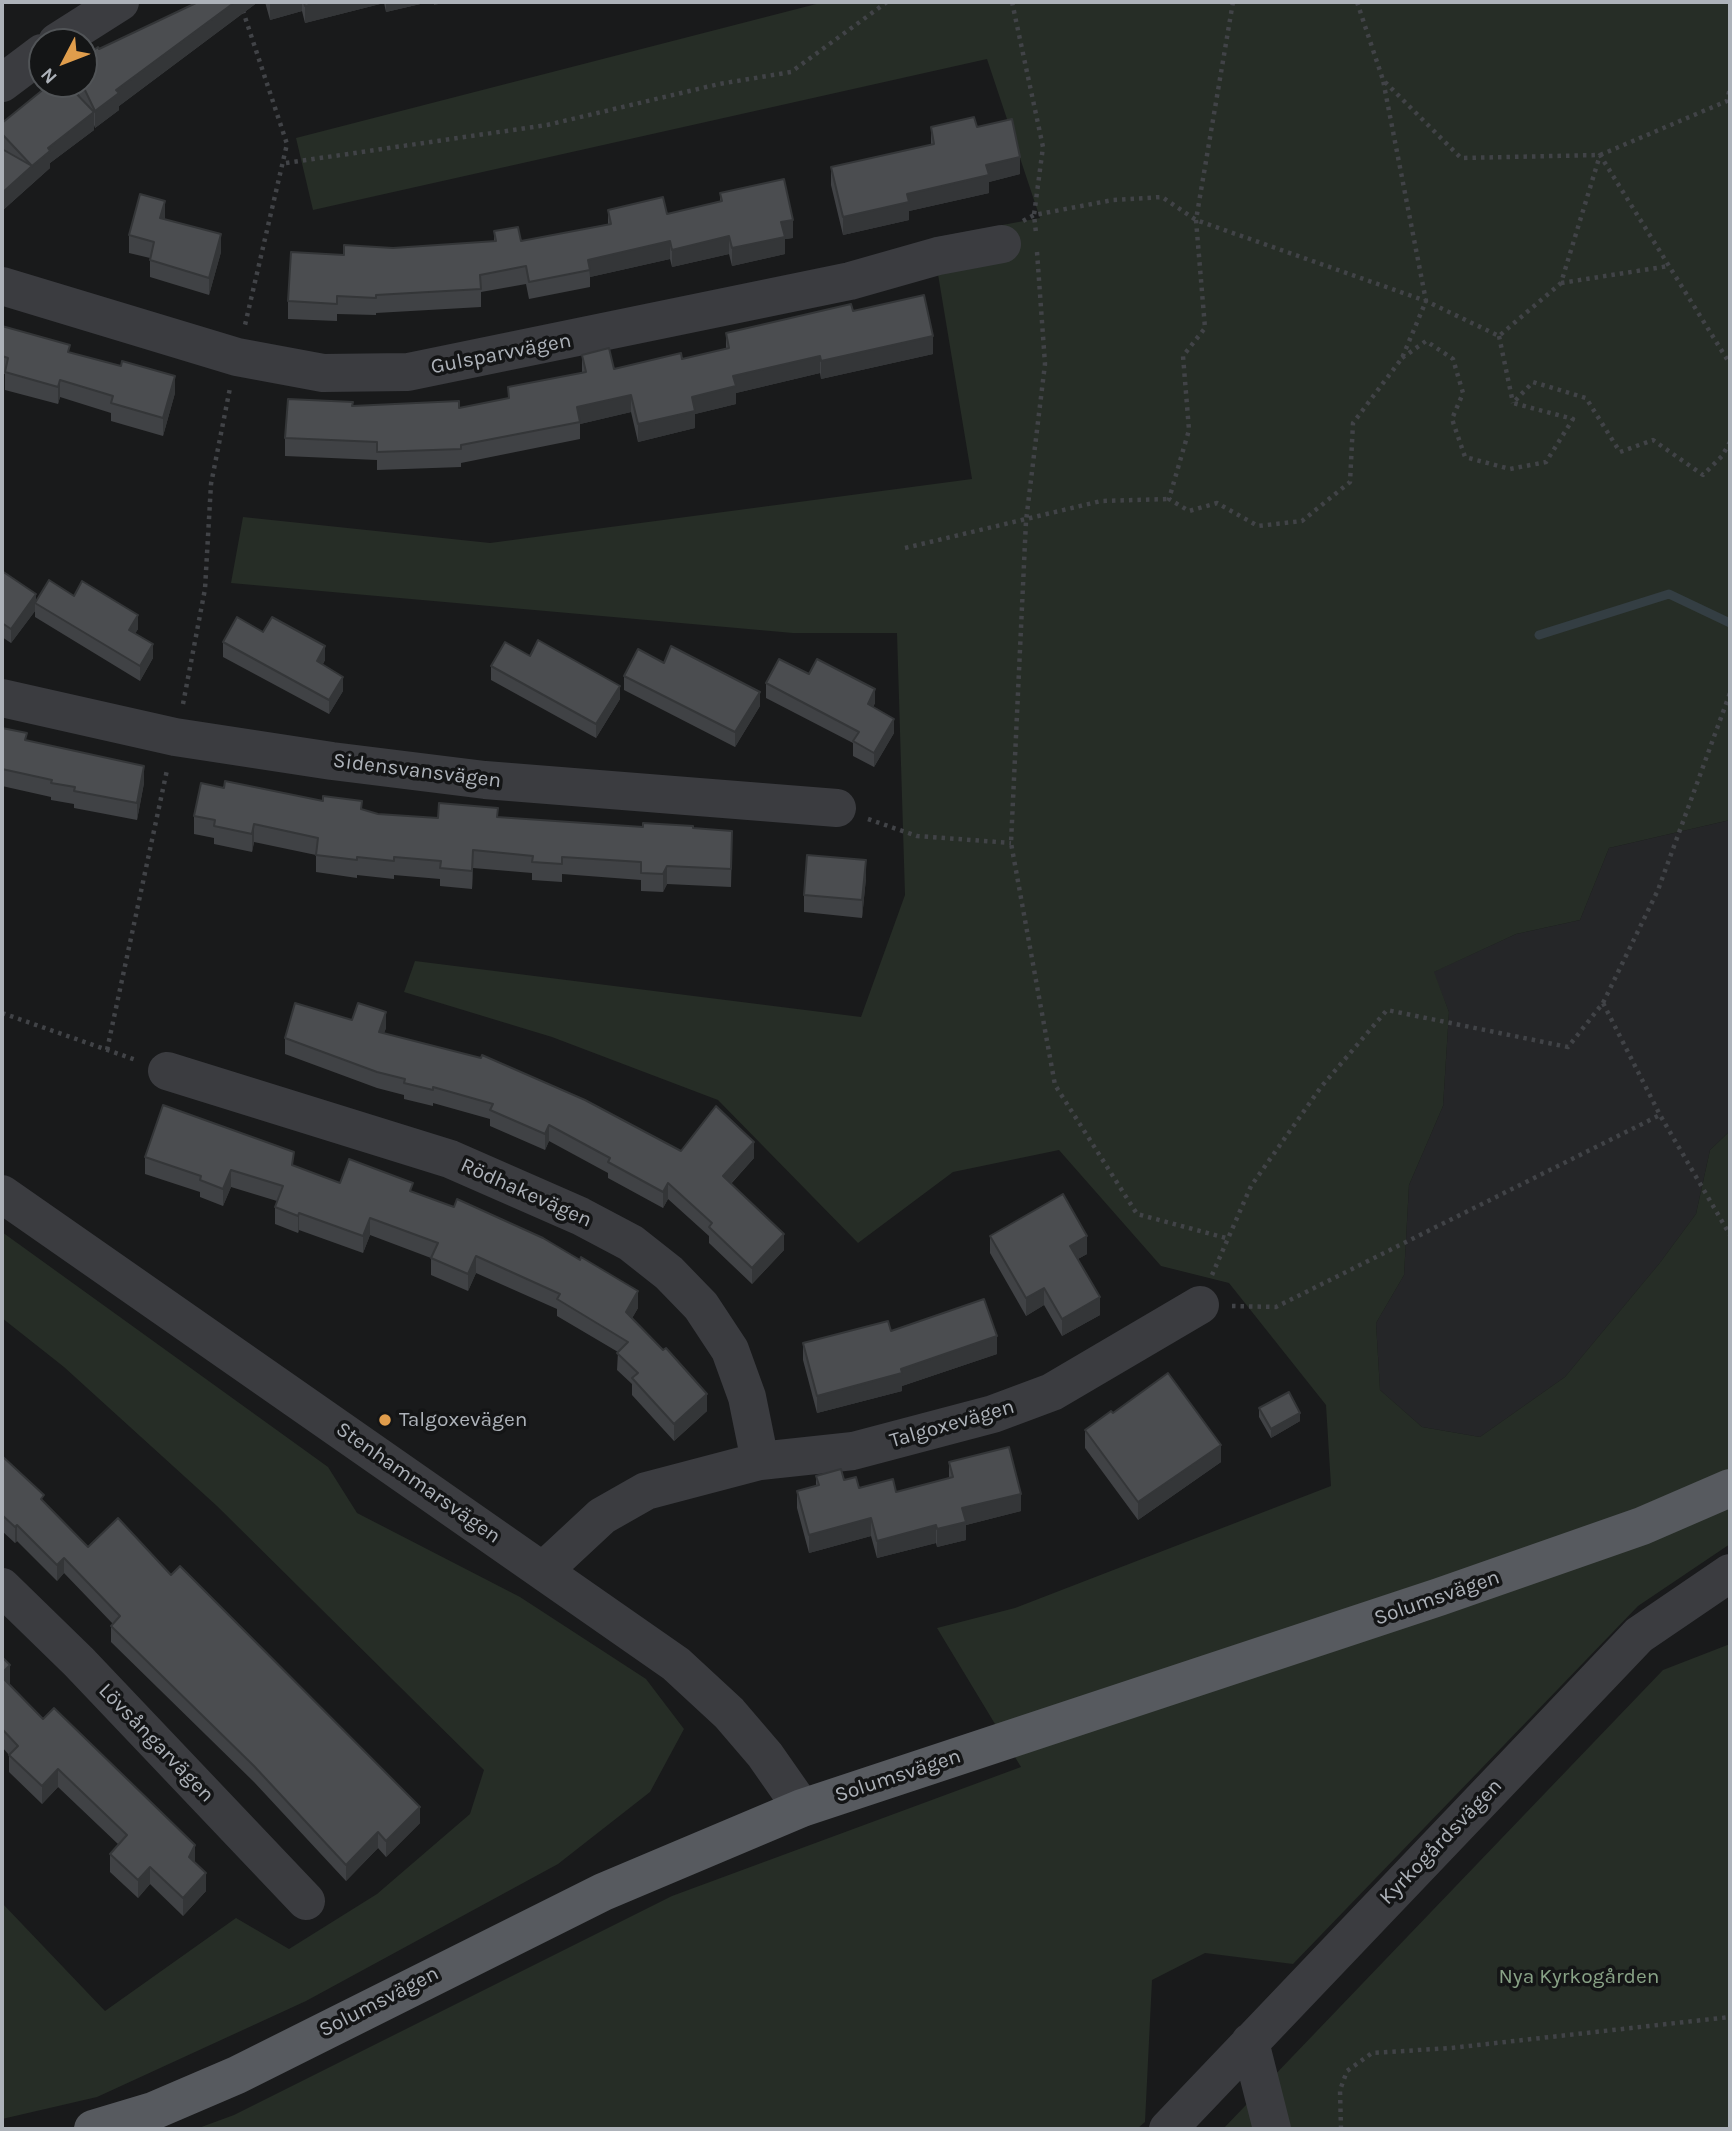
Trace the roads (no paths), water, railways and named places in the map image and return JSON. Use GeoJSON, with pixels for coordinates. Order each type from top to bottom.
{"type":"FeatureCollection","features":[{"type":"Feature","properties":{"kind":"main road","name":"Solumsvägen"},"geometry":{"type":"LineString","coordinates":[[93,2129],[153,2111],[237,2075],[603,1892],[802,1808],[1426,1602],[1642,1526],[1730,1488]]}},
{"type":"Feature","properties":{"kind":"street"},"geometry":{"type":"LineString","coordinates":[[79,28],[120,2]]}},
{"type":"Feature","properties":{"kind":"street"},"geometry":{"type":"LineString","coordinates":[[2,83],[28,64]]}},
{"type":"Feature","properties":{"kind":"street","name":"Gulsparvvägen"},"geometry":{"type":"LineString","coordinates":[[2,286],[237,357],[323,373],[408,372],[837,284],[938,256],[1002,244]]}},
{"type":"Feature","properties":{"kind":"street","name":"Sidensvansvägen"},"geometry":{"type":"LineString","coordinates":[[2,698],[175,737],[485,780],[836,808]]}},
{"type":"Feature","properties":{"kind":"street","name":"Rödhakevägen"},"geometry":{"type":"LineString","coordinates":[[167,1071],[450,1159],[580,1216],[631,1243],[670,1273],[701,1306],[730,1350],[747,1397],[760,1461]]}},
{"type":"Feature","properties":{"kind":"street","name":"Stenhammarsvägen"},"geometry":{"type":"LineString","coordinates":[[2,1194],[676,1664],[729,1713],[765,1755],[802,1808]]}},
{"type":"Feature","properties":{"kind":"street","name":"Talgoxevägen"},"geometry":{"type":"LineString","coordinates":[[544,1570],[586,1528],[646,1491],[760,1461],[853,1451],[993,1414],[1052,1392],[1200,1305]]}},
{"type":"Feature","properties":{"kind":"street","name":"Kyrkogårdsvägen"},"geometry":{"type":"LineString","coordinates":[[1168,2129],[1639,1635],[1730,1573]]}},
{"type":"Feature","properties":{"kind":"street","name":"Lövsångarvägen"},"geometry":{"type":"LineString","coordinates":[[2,1587],[79,1662],[306,1901]]}},
{"type":"Feature","properties":{"kind":"street"},"geometry":{"type":"LineString","coordinates":[[1250,2042],[1272,2129]]}},
{"type":"Feature","properties":{"kind":"waterway"},"geometry":{"type":"LineString","coordinates":[[1539,635],[1669,594],[1730,623]]}},
{"type":"Feature","properties":{"kind":"place","name":"Talgoxevägen"},"geometry":{"type":"Point","coordinates":[385,1420]}},
{"type":"Feature","properties":{"kind":"park label","name":"Nya Kyrkogården"},"geometry":{"type":"Point","coordinates":[1579,1977]}}]}
